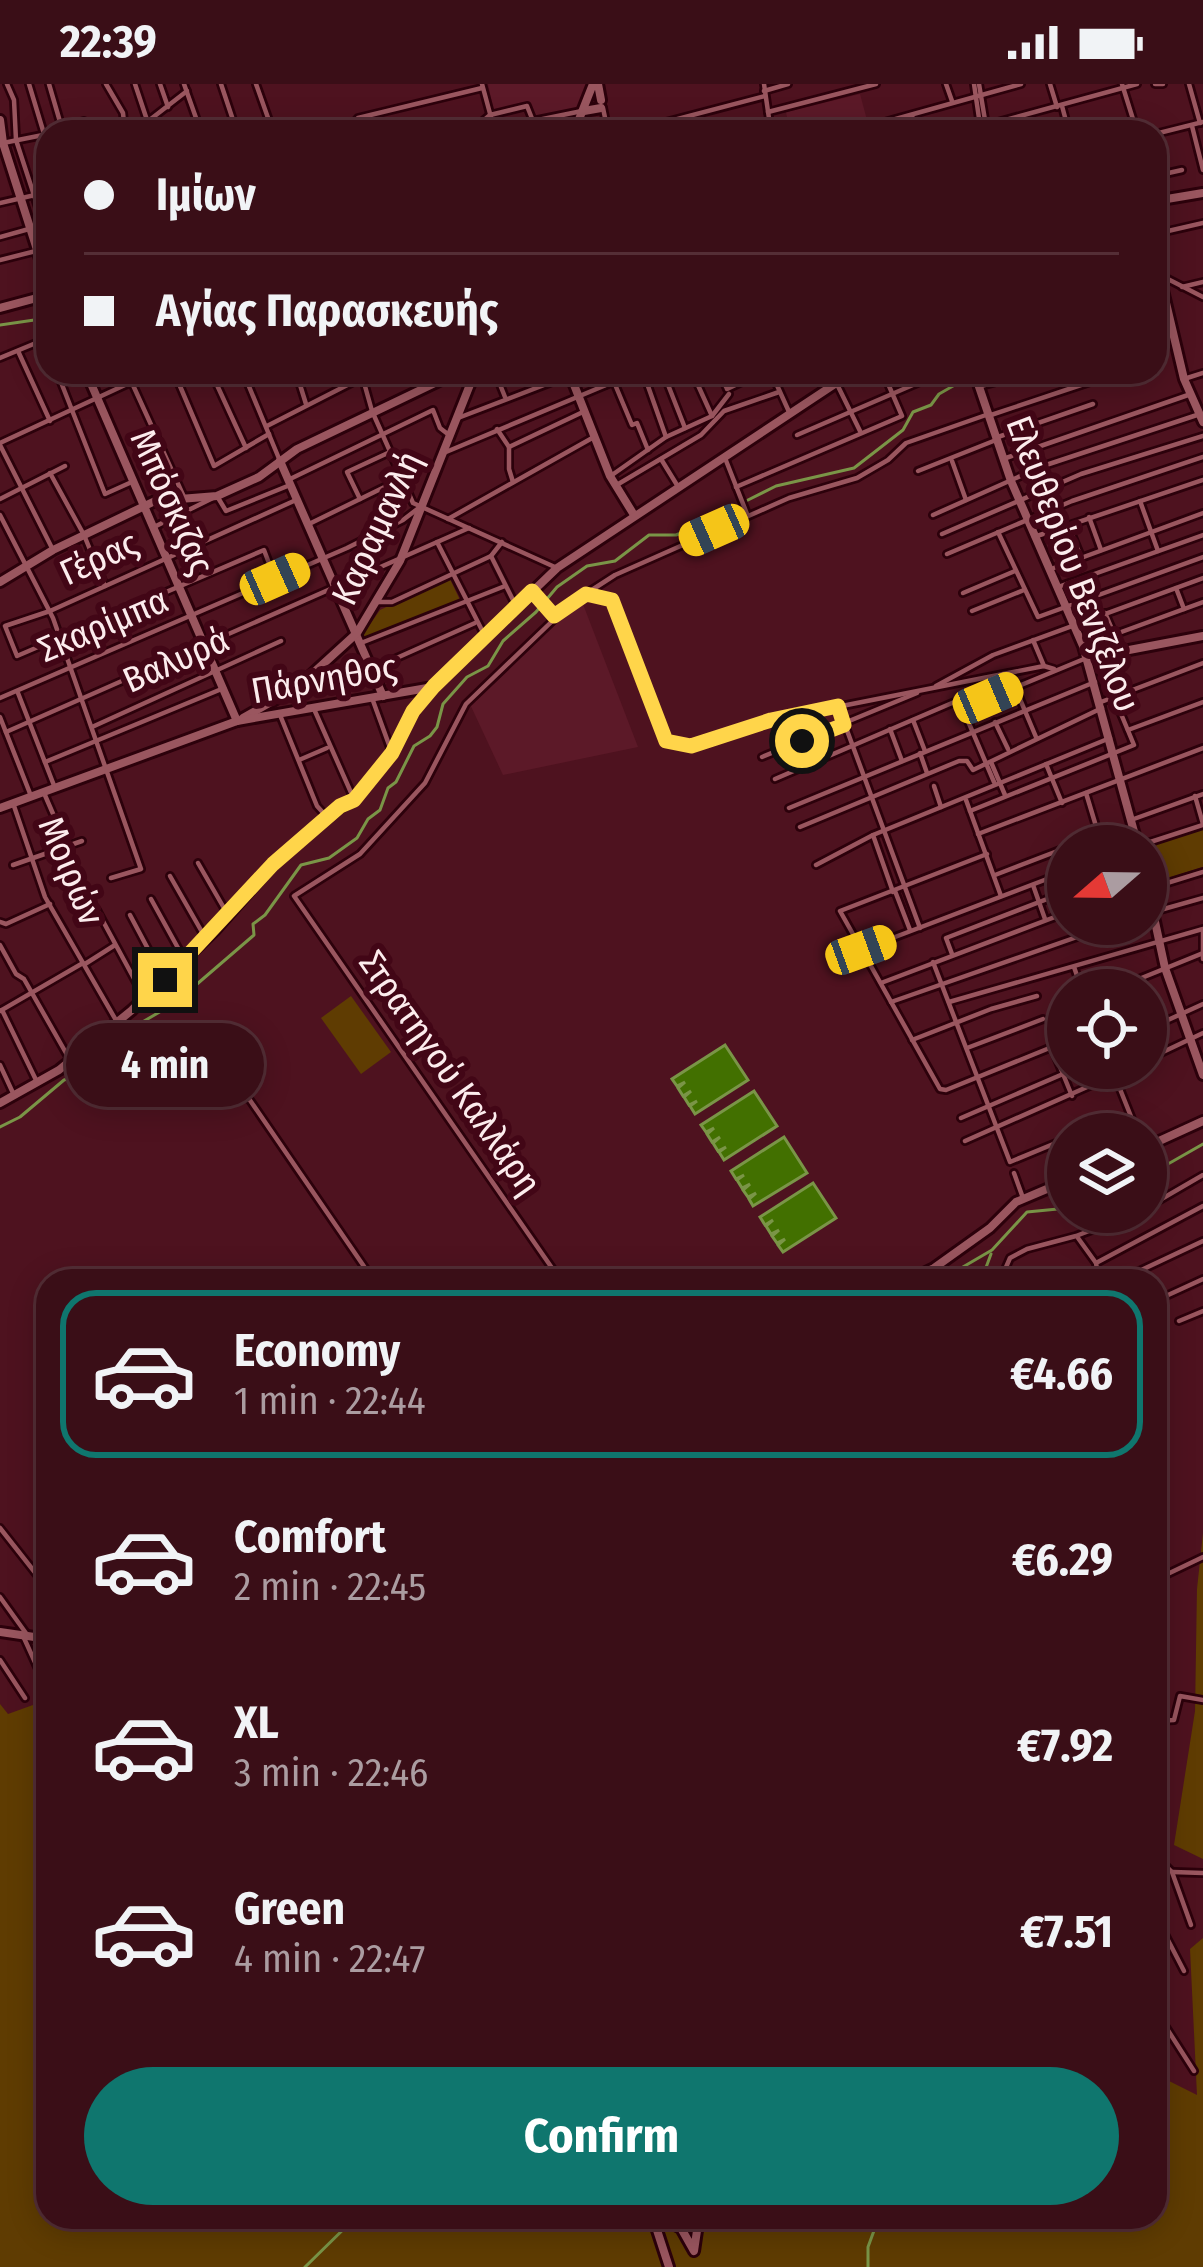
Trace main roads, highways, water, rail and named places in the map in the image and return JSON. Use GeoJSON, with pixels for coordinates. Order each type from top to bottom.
{"type":"FeatureCollection","features":[{"type":"Feature","properties":{"kind":"waterway"},"geometry":{"type":"LineString","coordinates":[[0,325],[36,320]]}},
{"type":"Feature","properties":{"kind":"waterway"},"geometry":{"type":"LineString","coordinates":[[746,501],[776,486],[854,468],[903,430],[913,412],[931,405],[956,384]]}},
{"type":"Feature","properties":{"kind":"waterway"},"geometry":{"type":"LineString","coordinates":[[0,1127],[20,1117],[64,1080],[94,1070],[127,1031],[175,1003],[254,935],[253,924],[265,915],[301,865],[329,858],[357,838],[380,810],[414,746],[437,727],[443,704],[467,677],[488,666],[503,641],[557,587],[587,566],[615,561],[649,535],[676,535],[736,510]]}},
{"type":"Feature","properties":{"kind":"waterway"},"geometry":{"type":"LineString","coordinates":[[1167,1165],[1203,1144]]}},
{"type":"Feature","properties":{"kind":"waterway"},"geometry":{"type":"LineString","coordinates":[[960,1269],[992,1250],[1027,1212],[1047,1210]]}},
{"type":"Feature","properties":{"kind":"waterway"},"geometry":{"type":"LineString","coordinates":[[985,1269],[991,1254]]}},
{"type":"Feature","properties":{"kind":"waterway"},"geometry":{"type":"LineString","coordinates":[[305,2267],[344,2229]]}},
{"type":"Feature","properties":{"kind":"waterway"},"geometry":{"type":"LineString","coordinates":[[868,2267],[875,2229]]}}]}
